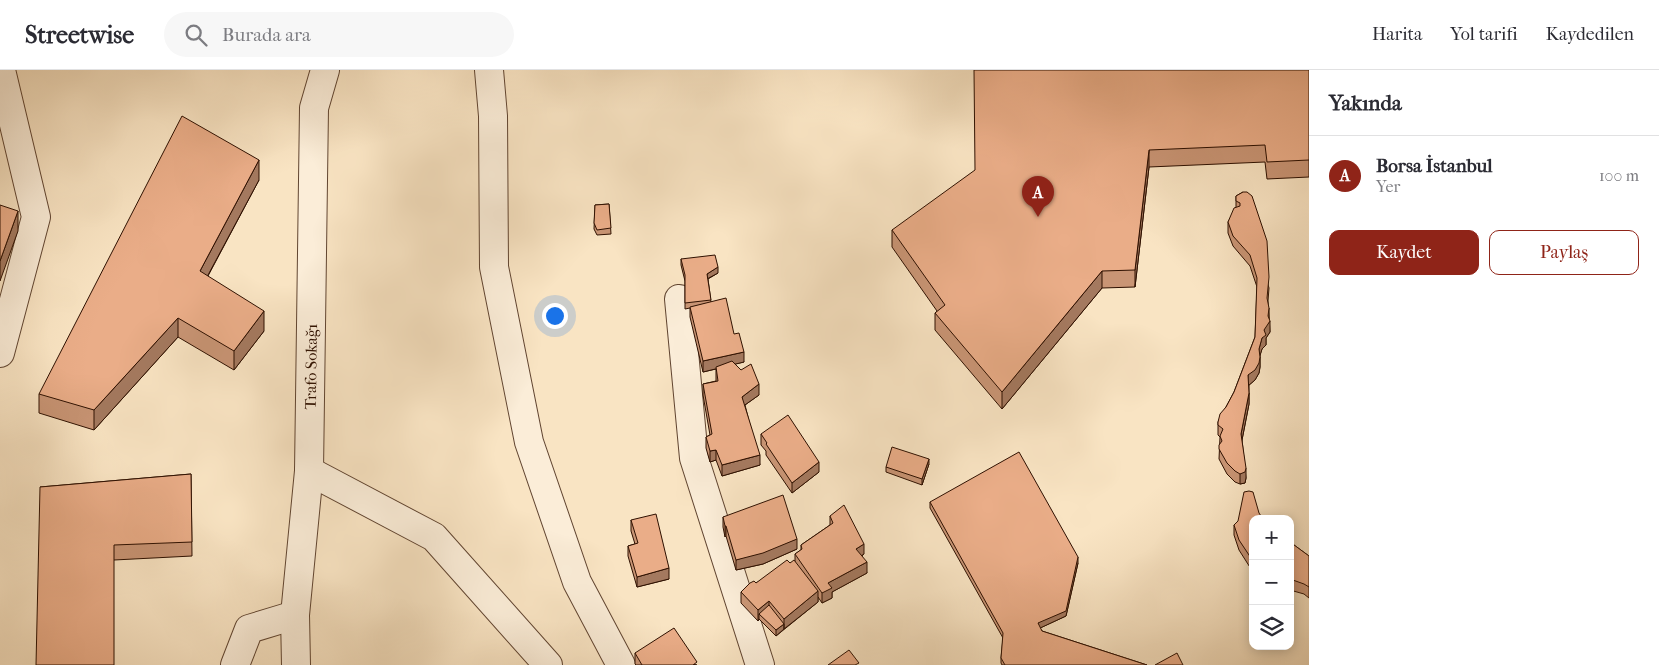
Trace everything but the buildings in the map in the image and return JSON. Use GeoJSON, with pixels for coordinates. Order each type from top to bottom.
{"type":"FeatureCollection","features":[{"type":"Feature","properties":{"kind":"street"},"geometry":{"type":"LineString","coordinates":[[0,353],[36,217],[1,70]]}},
{"type":"Feature","properties":{"kind":"street","name":"Trafo Sokağı"},"geometry":{"type":"LineString","coordinates":[[296,665],[295,615],[309,471],[314,108],[325,70]]}},
{"type":"Feature","properties":{"kind":"street"},"geometry":{"type":"LineString","coordinates":[[489,70],[493,116],[494,267],[529,442],[577,582],[621,665]]}},
{"type":"Feature","properties":{"kind":"street"},"geometry":{"type":"LineString","coordinates":[[679,299],[694,458],[760,665]]}},
{"type":"Feature","properties":{"kind":"street"},"geometry":{"type":"LineString","coordinates":[[309,471],[434,537],[548,665]]}},
{"type":"Feature","properties":{"kind":"street"},"geometry":{"type":"LineString","coordinates":[[235,665],[249,629],[295,615]]}},
{"type":"Feature","properties":{"kind":"place","name":"Borsa İstanbul"},"geometry":{"type":"Point","coordinates":[1038,217]}}]}
